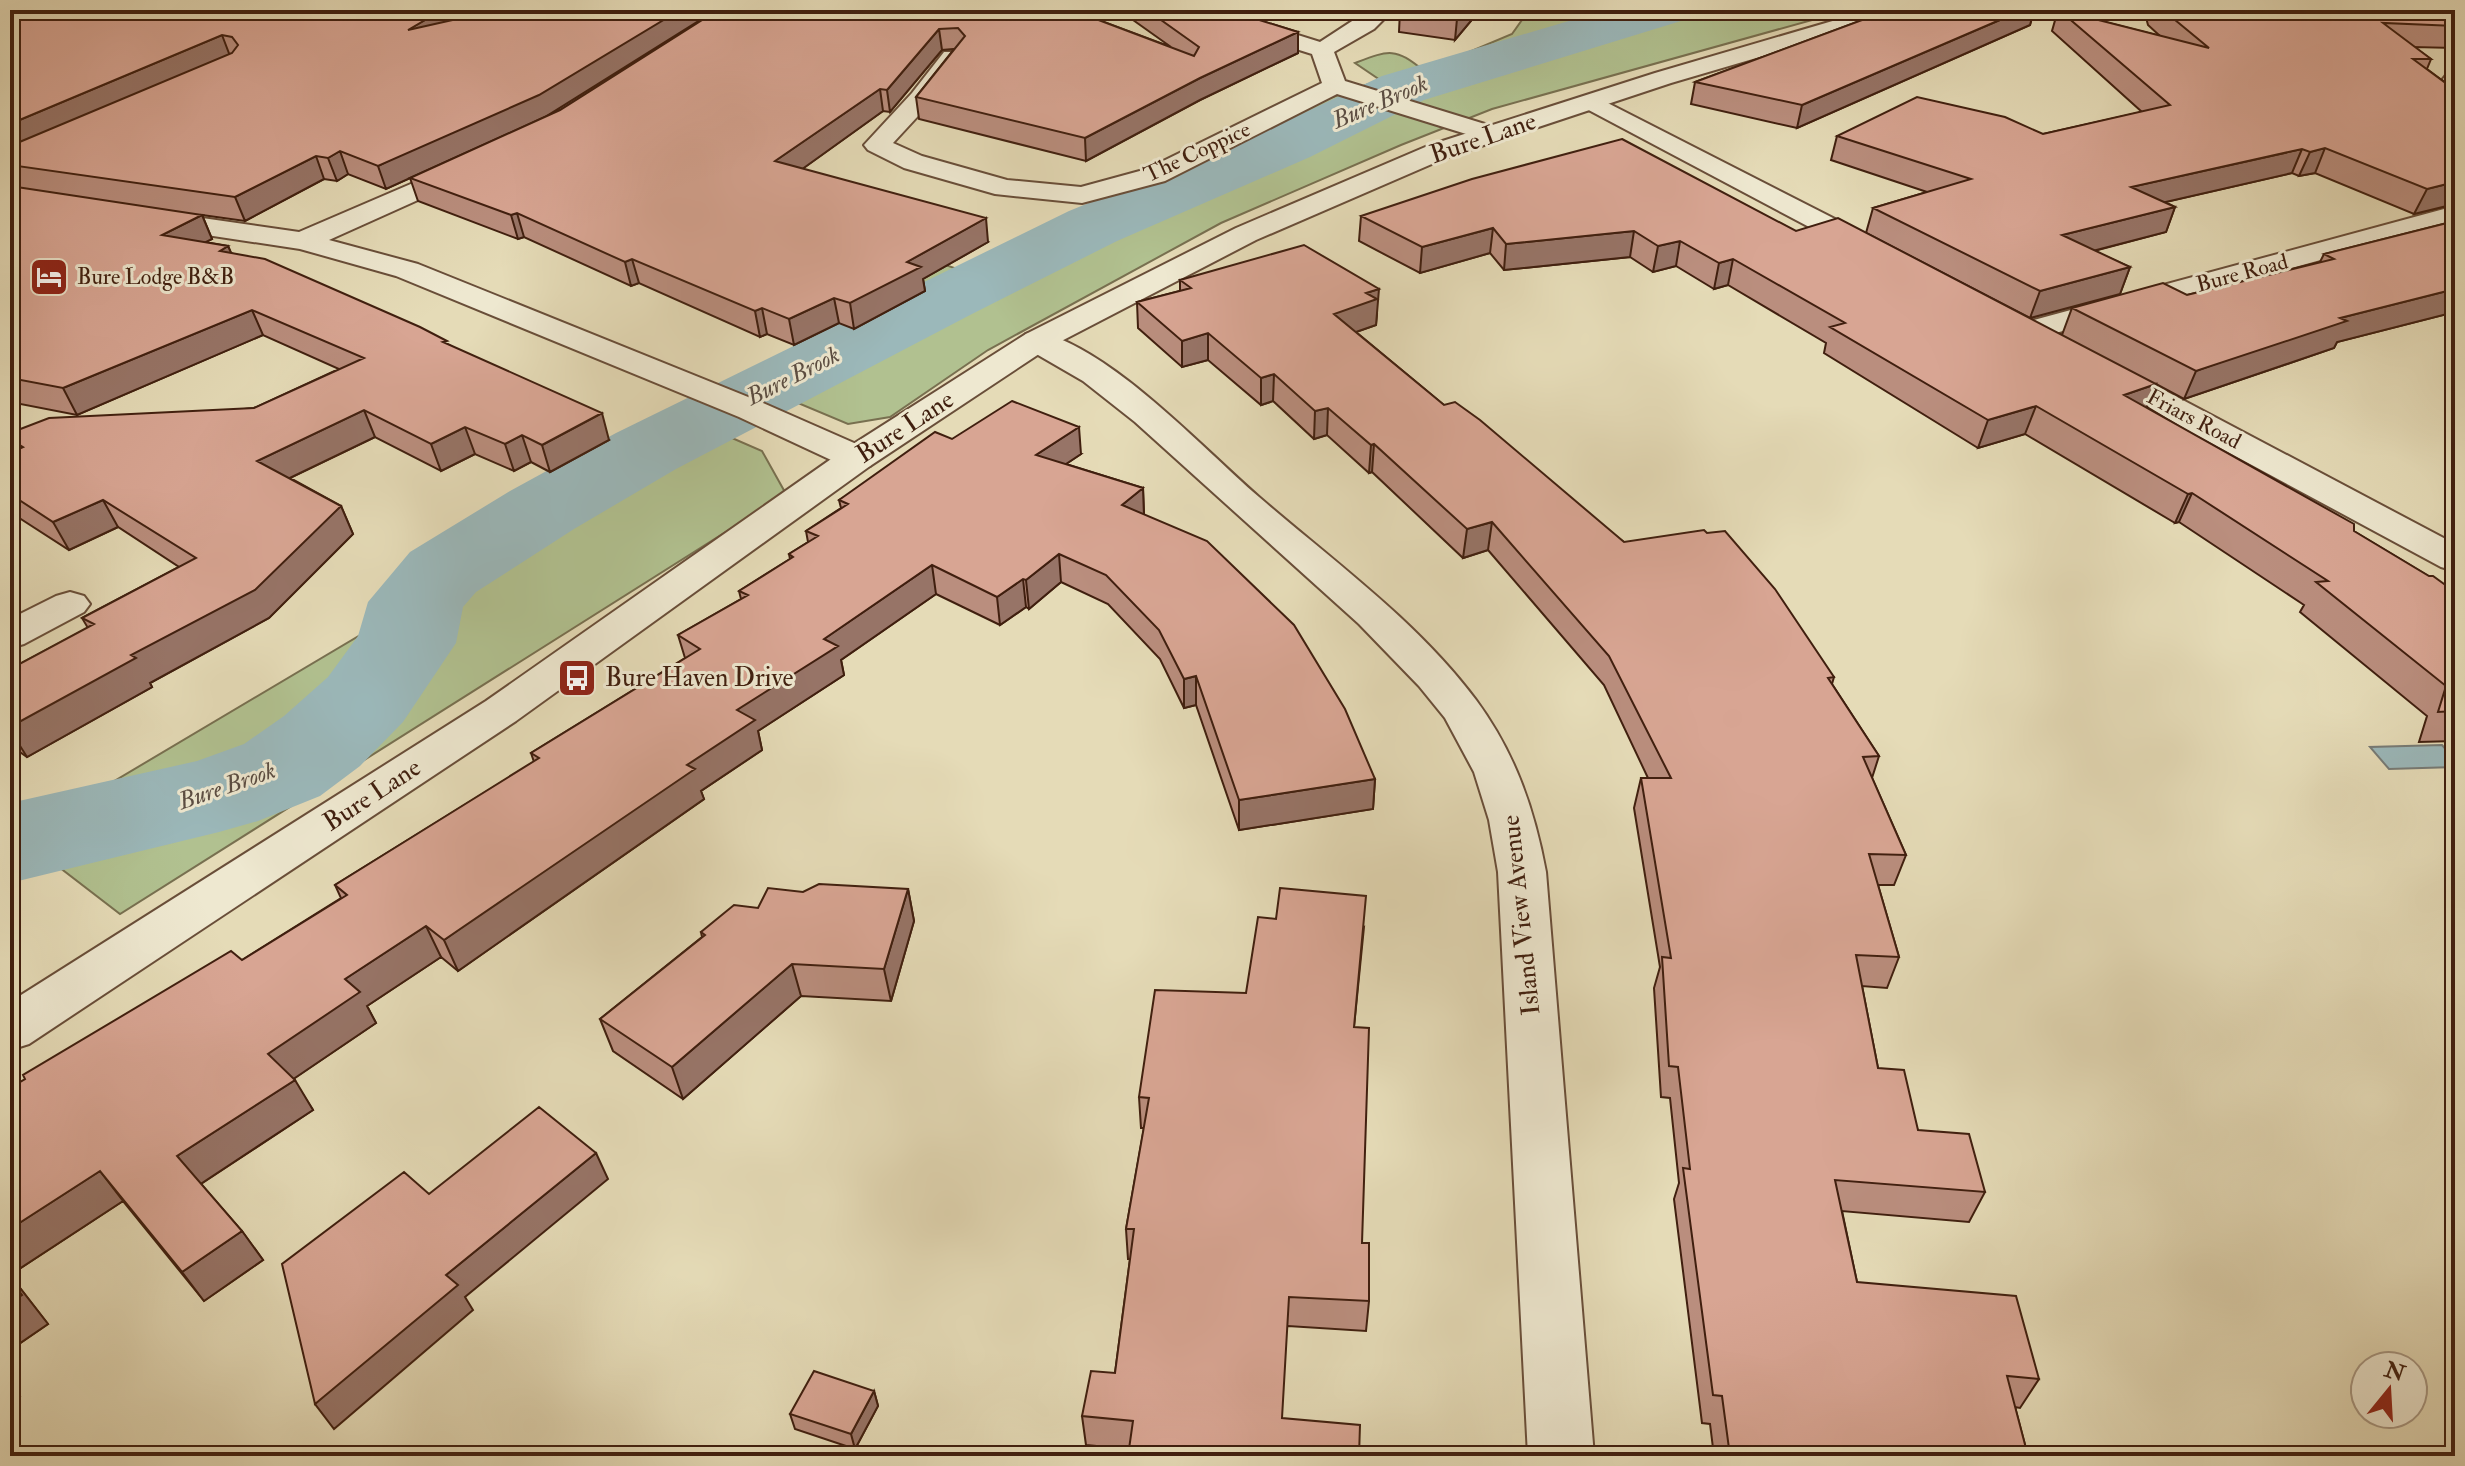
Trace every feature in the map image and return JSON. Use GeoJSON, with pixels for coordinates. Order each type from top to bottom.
{"type":"FeatureCollection","features":[{"type":"Feature","properties":{"kind":"street"},"geometry":{"type":"LineString","coordinates":[[1196,10],[1322,50],[1366,24],[1382,10]]}},
{"type":"Feature","properties":{"kind":"street","name":"Bure Lane"},"geometry":{"type":"LineString","coordinates":[[10,1029],[501,711],[857,458],[1037,341],[1246,234],[1439,151],[1894,10]]}},
{"type":"Feature","properties":{"kind":"street"},"geometry":{"type":"LineString","coordinates":[[1322,50],[1335,86],[1492,134]]}},
{"type":"Feature","properties":{"kind":"street","name":"The Coppice"},"geometry":{"type":"LineString","coordinates":[[926,55],[963,58],[877,145],[913,162],[1005,188],[1082,195],[1156,175],[1335,86]]}},
{"type":"Feature","properties":{"kind":"street"},"geometry":{"type":"LineString","coordinates":[[1592,102],[1905,266]]}},
{"type":"Feature","properties":{"kind":"street"},"geometry":{"type":"LineString","coordinates":[[302,241],[485,159]]}},
{"type":"Feature","properties":{"kind":"street"},"geometry":{"type":"LineString","coordinates":[[962,208],[1005,188]]}},
{"type":"Feature","properties":{"kind":"street"},"geometry":{"type":"LineString","coordinates":[[118,213],[302,241],[407,270],[751,410],[857,458]]}},
{"type":"Feature","properties":{"kind":"street","name":"Bure Road"},"geometry":{"type":"LineString","coordinates":[[2016,324],[2455,214]]}},
{"type":"Feature","properties":{"kind":"street","name":"Friars Road"},"geometry":{"type":"LineString","coordinates":[[2016,324],[2455,559]]}},
{"type":"Feature","properties":{"kind":"street","name":"Island View Avenue"},"geometry":{"type":"LineString","coordinates":[[1037,341],[1074,357],[1135,407],[1360,606],[1432,675],[1481,739],[1510,803],[1522,872],[1561,1456]]}},
{"type":"Feature","properties":{"kind":"street"},"geometry":{"type":"LineString","coordinates":[[10,635],[70,604]]}},
{"type":"Feature","properties":{"kind":"green space"},"geometry":{"type":"Polygon","coordinates":[[[1529,10],[1848,10],[1492,109],[1401,145],[1221,223],[988,350],[890,417],[848,424],[755,385],[934,294],[809,254],[889,246],[969,273],[1135,198],[1316,103],[1380,80],[1355,63],[1391,53],[1406,58],[1424,71],[1512,34],[1529,10]]]}},
{"type":"Feature","properties":{"kind":"green space"},"geometry":{"type":"Polygon","coordinates":[[[709,428],[762,451],[786,494],[120,914],[20,837],[709,428]]]}},
{"type":"Feature","properties":{"kind":"water"},"geometry":{"type":"Polygon","coordinates":[[[2442,745],[2455,760],[2455,767],[2389,769],[2370,747],[2442,745]]]}},
{"type":"Feature","properties":{"kind":"building"},"geometry":{"type":"Polygon","coordinates":[[[10,10],[442,10],[408,30],[497,10],[680,10],[539,95],[378,166],[340,151],[328,158],[316,156],[235,197],[10,165],[10,146],[232,53],[238,45],[232,37],[222,35],[10,124],[10,10]]]}},
{"type":"Feature","properties":{"kind":"building"},"geometry":{"type":"Polygon","coordinates":[[[718,10],[1072,10],[1194,56],[1199,47],[1147,10],[1227,10],[1298,32],[1200,78],[1085,138],[916,97],[965,36],[958,28],[939,29],[887,90],[880,89],[775,161],[986,218],[907,262],[921,267],[850,303],[834,298],[789,319],[762,308],[755,311],[632,259],[625,262],[517,213],[511,215],[410,178],[560,110],[718,10]]]}},
{"type":"Feature","properties":{"kind":"building"},"geometry":{"type":"Polygon","coordinates":[[[1401,10],[1464,10],[1457,19],[1401,10]]]}},
{"type":"Feature","properties":{"kind":"building"},"geometry":{"type":"Polygon","coordinates":[[[1889,10],[2023,10],[1802,105],[1695,82],[1889,10]]]}},
{"type":"Feature","properties":{"kind":"building"},"geometry":{"type":"Polygon","coordinates":[[[2059,10],[2209,48],[2163,10],[2455,10],[2455,26],[2383,23],[2431,59],[2413,59],[2455,90],[2455,182],[2427,189],[2325,148],[2310,152],[2302,149],[2131,187],[2175,207],[2062,235],[2130,267],[2040,291],[1873,208],[1971,179],[1837,136],[1917,97],[2005,117],[2043,134],[2170,105],[2059,10]]]}},
{"type":"Feature","properties":{"kind":"building"},"geometry":{"type":"Polygon","coordinates":[[[1622,139],[1796,231],[1838,218],[2156,384],[2124,395],[2354,524],[2354,531],[2455,592],[2455,711],[2438,712],[2446,686],[2316,582],[2328,581],[2192,493],[2188,494],[2036,406],[1988,420],[1830,327],[1845,323],[1733,259],[1719,263],[1680,241],[1658,246],[1634,231],[1506,244],[1493,228],[1422,247],[1361,216],[1472,179],[1622,139]]]}},
{"type":"Feature","properties":{"kind":"building"},"geometry":{"type":"Polygon","coordinates":[[[10,186],[202,215],[162,235],[228,246],[220,251],[265,259],[420,327],[447,341],[443,342],[602,413],[542,445],[522,435],[505,444],[465,427],[431,444],[364,410],[257,461],[341,506],[255,590],[131,655],[136,658],[10,727],[10,669],[94,624],[82,618],[196,558],[103,500],[53,522],[10,494],[10,474],[17,471],[10,466],[10,453],[23,447],[10,439],[10,433],[49,418],[254,408],[364,358],[252,310],[63,388],[10,378],[10,186]]]}},
{"type":"Feature","properties":{"kind":"building"},"geometry":{"type":"Polygon","coordinates":[[[2455,221],[2455,289],[2340,318],[2347,321],[2196,371],[2072,308],[2163,283],[2187,295],[2334,259],[2324,254],[2455,221]]]}},
{"type":"Feature","properties":{"kind":"building"},"geometry":{"type":"Polygon","coordinates":[[[1304,245],[1379,289],[1366,293],[1377,299],[1334,314],[1444,405],[1455,402],[1480,420],[1624,542],[1704,530],[1707,533],[1725,531],[1775,589],[1834,677],[1828,678],[1879,756],[1863,757],[1906,855],[1869,854],[1899,957],[1856,955],[1878,1068],[1904,1070],[1918,1130],[1969,1134],[1985,1192],[1835,1180],[1857,1282],[2016,1296],[2039,1379],[2007,1376],[2028,1456],[1730,1456],[1722,1396],[1713,1395],[1683,1168],[1690,1169],[1678,1067],[1669,1066],[1662,957],[1671,958],[1641,778],[1671,778],[1609,656],[1492,522],[1467,529],[1374,444],[1371,445],[1328,408],[1315,411],[1274,374],[1261,378],[1208,333],[1182,341],[1137,302],[1191,288],[1180,280],[1304,245]]]}},
{"type":"Feature","properties":{"kind":"building"},"geometry":{"type":"Polygon","coordinates":[[[1012,401],[1079,427],[1036,455],[1143,488],[1122,505],[1207,541],[1294,625],[1345,709],[1375,779],[1239,800],[1196,676],[1184,679],[1159,630],[1106,575],[1059,554],[1026,580],[997,597],[932,565],[824,639],[838,646],[737,710],[755,720],[687,765],[695,769],[444,940],[426,926],[345,979],[360,992],[268,1054],[295,1080],[177,1156],[242,1231],[182,1272],[100,1171],[10,1229],[10,1088],[25,1079],[23,1075],[231,951],[242,960],[347,895],[335,885],[539,758],[531,753],[700,649],[678,635],[748,595],[739,591],[793,557],[789,554],[818,536],[806,531],[848,504],[839,500],[935,432],[952,439],[1012,401]]]}},
{"type":"Feature","properties":{"kind":"building"},"geometry":{"type":"Polygon","coordinates":[[[819,884],[908,889],[884,969],[792,964],[672,1067],[600,1019],[705,935],[701,932],[734,905],[758,908],[768,888],[803,892],[819,884]]]}},
{"type":"Feature","properties":{"kind":"building"},"geometry":{"type":"Polygon","coordinates":[[[1280,888],[1366,896],[1354,1027],[1369,1028],[1362,1243],[1369,1243],[1369,1301],[1289,1297],[1282,1418],[1360,1425],[1359,1456],[1128,1456],[1133,1421],[1082,1416],[1091,1371],[1115,1373],[1134,1229],[1126,1229],[1149,1098],[1139,1097],[1155,990],[1246,993],[1258,917],[1276,919],[1280,888]]]}},
{"type":"Feature","properties":{"kind":"building"},"geometry":{"type":"Polygon","coordinates":[[[539,1107],[596,1153],[446,1275],[458,1285],[315,1404],[282,1264],[404,1172],[429,1194],[539,1107]]]}},
{"type":"Feature","properties":{"kind":"building"},"geometry":{"type":"Polygon","coordinates":[[[10,1280],[22,1295],[10,1303],[10,1280]]]}},
{"type":"Feature","properties":{"kind":"building"},"geometry":{"type":"Polygon","coordinates":[[[814,1371],[874,1391],[851,1434],[790,1414],[814,1371]]]}},
{"type":"Feature","properties":{"kind":"waterway","name":"Bure Brook"},"geometry":{"type":"LineString","coordinates":[[10,843],[219,794],[282,770],[322,741],[366,699],[380,675],[406,643],[416,602],[443,572],[542,510],[646,451],[944,299],[1093,226],[1288,144],[1403,88],[1662,10]]}},
{"type":"Feature","properties":{"kind":"place","name":"Bure Lodge B&B"},"geometry":{"type":"Point","coordinates":[49,277]}},
{"type":"Feature","properties":{"kind":"place","name":"Bure Haven Drive"},"geometry":{"type":"Point","coordinates":[577,678]}}]}
